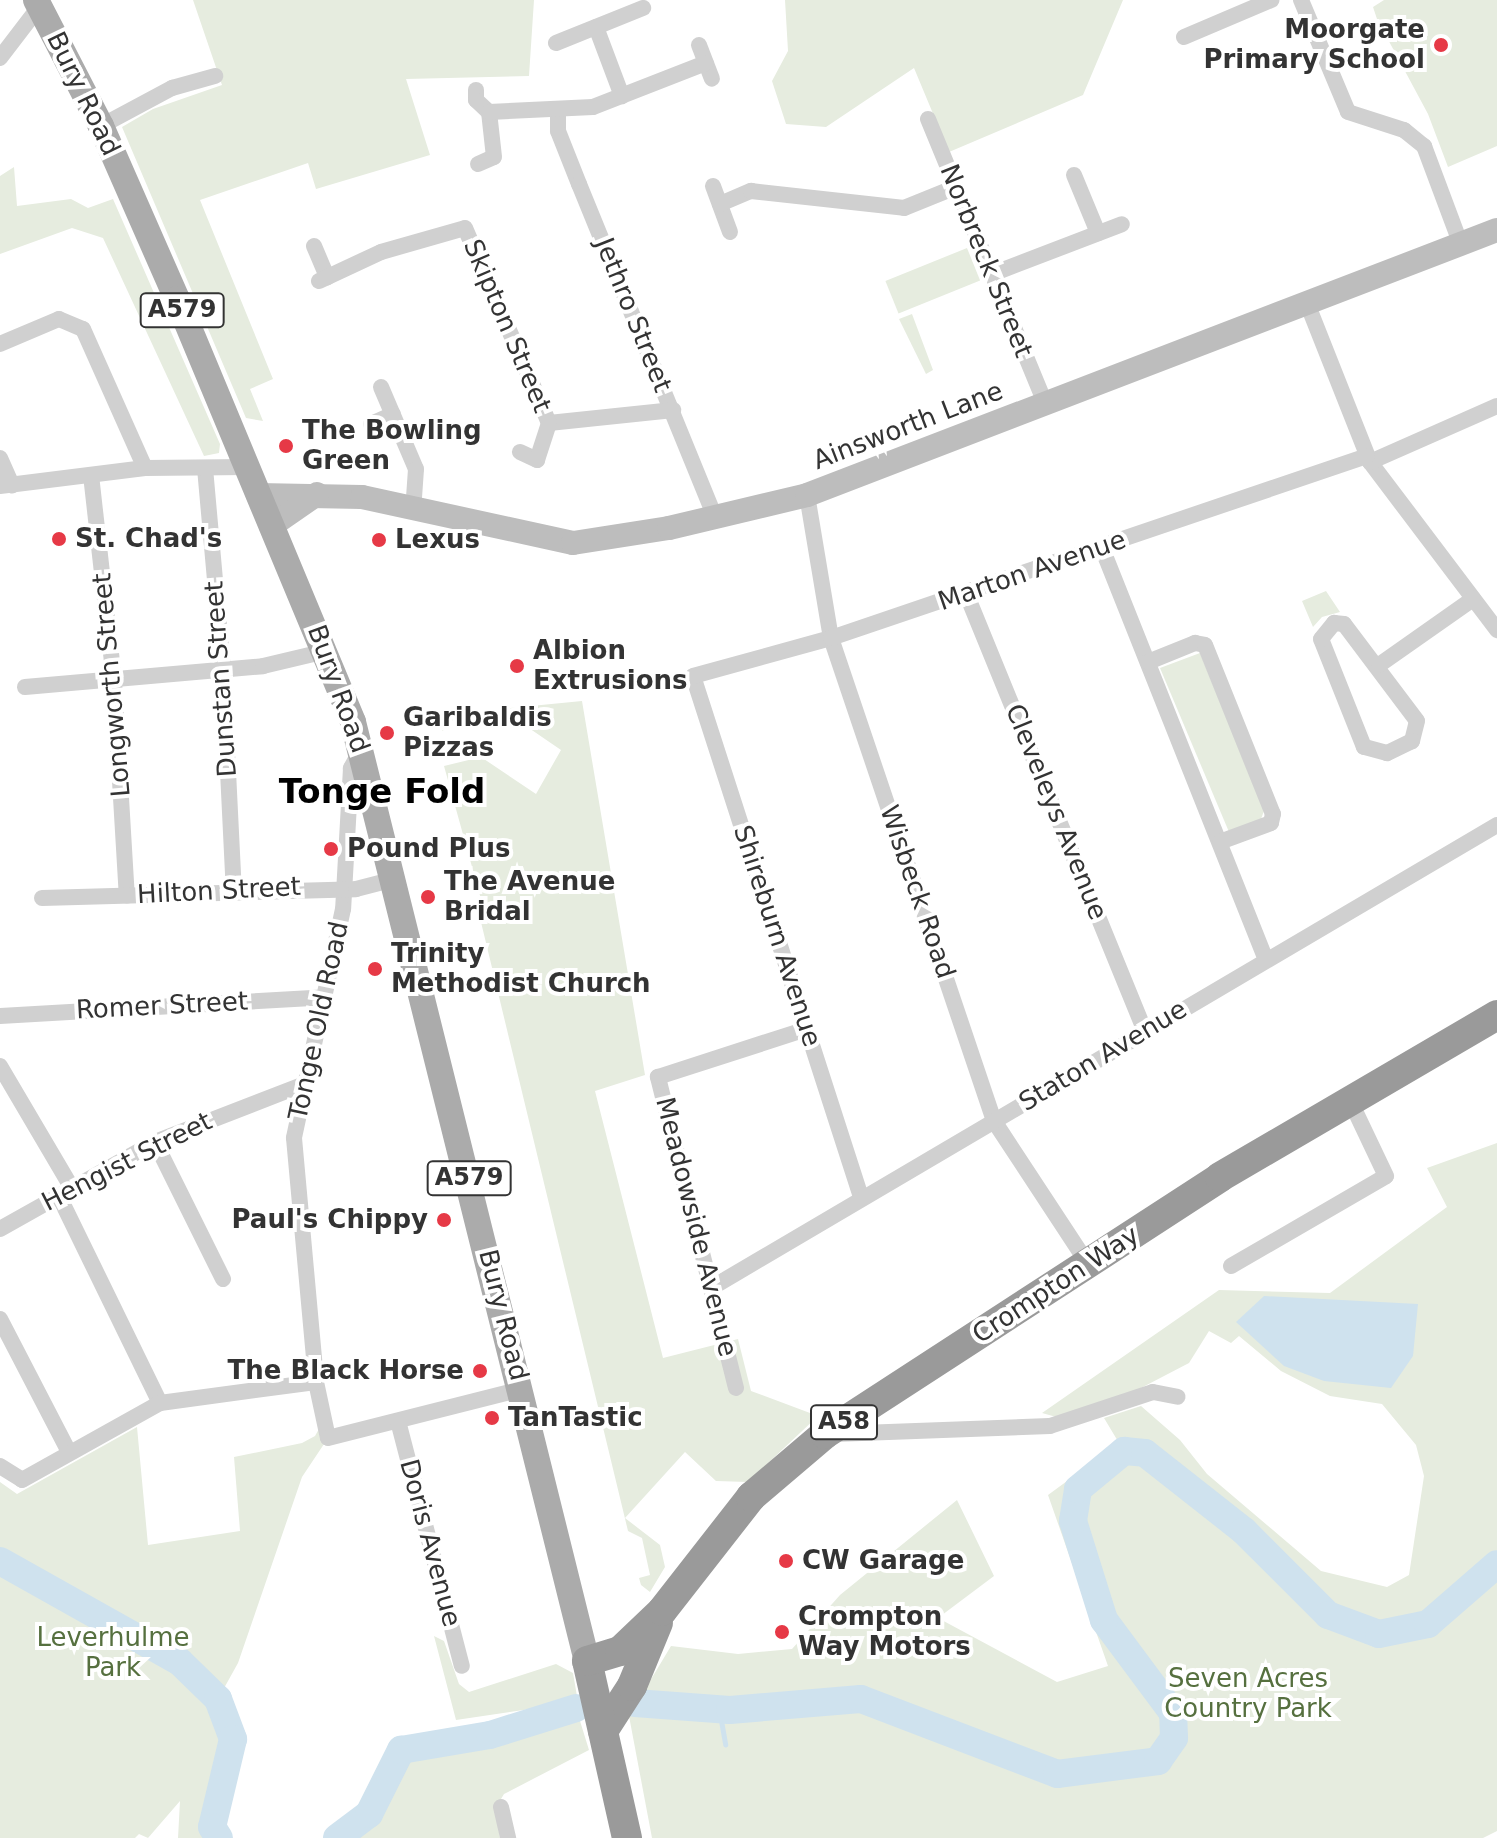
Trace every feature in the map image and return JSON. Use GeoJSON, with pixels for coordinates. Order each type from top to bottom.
{"type":"FeatureCollection","features":[{"type":"Feature","properties":{"kind":"highway","name":"Crompton Way"},"geometry":{"type":"LineString","coordinates":[[589,1672],[620,1651],[662,1611],[751,1497],[825,1434],[1349,1098],[1497,1015]]}},
{"type":"Feature","properties":{"kind":"highway","name":"Crompton Way"},"geometry":{"type":"LineString","coordinates":[[603,1731],[641,1662],[662,1611]]}},
{"type":"Feature","properties":{"kind":"highway"},"geometry":{"type":"LineString","coordinates":[[589,1672],[641,1662]]}},
{"type":"Feature","properties":{"kind":"highway","name":"Bury Road"},"geometry":{"type":"LineString","coordinates":[[589,1672],[627,1838]]}},
{"type":"Feature","properties":{"kind":"main road","name":"Bury Road"},"geometry":{"type":"LineString","coordinates":[[38,4],[101,126],[326,651],[362,748],[589,1672]]}},
{"type":"Feature","properties":{"kind":"main road","name":"Ainsworth Lane"},"geometry":{"type":"LineString","coordinates":[[258,495],[317,494],[413,508],[573,543],[715,517],[807,495],[1497,230]]}},
{"type":"Feature","properties":{"kind":"main road"},"geometry":{"type":"LineString","coordinates":[[271,526],[317,494]]}},
{"type":"Feature","properties":{"kind":"street"},"geometry":{"type":"LineString","coordinates":[[1184,37],[1271,0]]}},
{"type":"Feature","properties":{"kind":"street"},"geometry":{"type":"LineString","coordinates":[[1301,0],[1319,24],[1346,108],[1357,118],[1404,130],[1424,146],[1461,245]]}},
{"type":"Feature","properties":{"kind":"street"},"geometry":{"type":"LineString","coordinates":[[0,58],[38,4]]}},
{"type":"Feature","properties":{"kind":"street"},"geometry":{"type":"LineString","coordinates":[[556,43],[643,8]]}},
{"type":"Feature","properties":{"kind":"street"},"geometry":{"type":"LineString","coordinates":[[596,27],[622,96]]}},
{"type":"Feature","properties":{"kind":"street"},"geometry":{"type":"LineString","coordinates":[[699,45],[712,79]]}},
{"type":"Feature","properties":{"kind":"street"},"geometry":{"type":"LineString","coordinates":[[489,112],[593,107],[706,63]]}},
{"type":"Feature","properties":{"kind":"street"},"geometry":{"type":"LineString","coordinates":[[101,126],[172,88],[215,76]]}},
{"type":"Feature","properties":{"kind":"street"},"geometry":{"type":"LineString","coordinates":[[476,90],[476,100],[489,112],[494,157],[478,164]]}},
{"type":"Feature","properties":{"kind":"street","name":"Jethro Street"},"geometry":{"type":"LineString","coordinates":[[558,111],[558,131],[715,517]]}},
{"type":"Feature","properties":{"kind":"street","name":"Norbreck Street"},"geometry":{"type":"LineString","coordinates":[[928,119],[1045,403]]}},
{"type":"Feature","properties":{"kind":"street"},"geometry":{"type":"LineString","coordinates":[[1074,175],[1098,233]]}},
{"type":"Feature","properties":{"kind":"street"},"geometry":{"type":"LineString","coordinates":[[713,186],[730,232]]}},
{"type":"Feature","properties":{"kind":"street"},"geometry":{"type":"LineString","coordinates":[[720,204],[751,191],[904,208],[956,187]]}},
{"type":"Feature","properties":{"kind":"street"},"geometry":{"type":"LineString","coordinates":[[992,274],[1122,224]]}},
{"type":"Feature","properties":{"kind":"street","name":"Skipton Street"},"geometry":{"type":"LineString","coordinates":[[314,246],[323,279],[394,247],[465,228],[549,423]]}},
{"type":"Feature","properties":{"kind":"street"},"geometry":{"type":"LineString","coordinates":[[1307,303],[1369,459],[1497,630]]}},
{"type":"Feature","properties":{"kind":"street"},"geometry":{"type":"LineString","coordinates":[[0,344],[59,319],[83,329],[145,468]]}},
{"type":"Feature","properties":{"kind":"street"},"geometry":{"type":"LineString","coordinates":[[381,387],[416,469],[413,508]]}},
{"type":"Feature","properties":{"kind":"street","name":"Marton Avenue"},"geometry":{"type":"LineString","coordinates":[[693,676],[831,638],[1369,459],[1497,406]]}},
{"type":"Feature","properties":{"kind":"street"},"geometry":{"type":"LineString","coordinates":[[520,452],[537,460],[549,423],[673,410]]}},
{"type":"Feature","properties":{"kind":"street"},"geometry":{"type":"LineString","coordinates":[[371,424],[393,414]]}},
{"type":"Feature","properties":{"kind":"street"},"geometry":{"type":"LineString","coordinates":[[0,458],[6,486],[145,468],[247,467]]}},
{"type":"Feature","properties":{"kind":"street","name":"Dunstan Street"},"geometry":{"type":"LineString","coordinates":[[205,468],[223,669],[234,891]]}},
{"type":"Feature","properties":{"kind":"street","name":"Longworth Street"},"geometry":{"type":"LineString","coordinates":[[91,475],[114,680],[127,896]]}},
{"type":"Feature","properties":{"kind":"street","name":"Wisbeck Road"},"geometry":{"type":"LineString","coordinates":[[807,495],[831,638],[994,1121],[1088,1264]]}},
{"type":"Feature","properties":{"kind":"street"},"geometry":{"type":"LineString","coordinates":[[1102,548],[1266,960]]}},
{"type":"Feature","properties":{"kind":"street","name":"Cleveleys Avenue"},"geometry":{"type":"LineString","coordinates":[[966,593],[1145,1031]]}},
{"type":"Feature","properties":{"kind":"street"},"geometry":{"type":"LineString","coordinates":[[1379,665],[1473,599]]}},
{"type":"Feature","properties":{"kind":"street"},"geometry":{"type":"LineString","coordinates":[[1344,624],[1379,665],[1417,721],[1412,741],[1387,753],[1364,747],[1321,639],[1325,628],[1344,624]]}},
{"type":"Feature","properties":{"kind":"street"},"geometry":{"type":"LineString","coordinates":[[1148,662],[1195,643],[1205,645],[1267,800],[1271,823],[1220,842]]}},
{"type":"Feature","properties":{"kind":"street"},"geometry":{"type":"LineString","coordinates":[[25,687],[263,666],[326,651]]}},
{"type":"Feature","properties":{"kind":"street","name":"Shireburn Avenue"},"geometry":{"type":"LineString","coordinates":[[693,676],[861,1197]]}},
{"type":"Feature","properties":{"kind":"street","name":"Tonge Old Road"},"geometry":{"type":"LineString","coordinates":[[362,748],[351,768],[346,885],[325,997],[302,1085],[294,1138],[316,1382],[328,1438],[398,1421]]}},
{"type":"Feature","properties":{"kind":"street","name":"Staton Avenue"},"geometry":{"type":"LineString","coordinates":[[711,1288],[1497,825]]}},
{"type":"Feature","properties":{"kind":"street","name":"Hilton Street"},"geometry":{"type":"LineString","coordinates":[[42,898],[346,885],[356,889],[395,879]]}},
{"type":"Feature","properties":{"kind":"street","name":"Romer Street"},"geometry":{"type":"LineString","coordinates":[[0,1016],[325,997]]}},
{"type":"Feature","properties":{"kind":"street","name":"Meadowside Avenue"},"geometry":{"type":"LineString","coordinates":[[736,1388],[658,1077],[807,1029]]}},
{"type":"Feature","properties":{"kind":"street"},"geometry":{"type":"LineString","coordinates":[[0,1066],[66,1192],[160,1403]]}},
{"type":"Feature","properties":{"kind":"street","name":"Hengist Street"},"geometry":{"type":"LineString","coordinates":[[0,1229],[155,1142],[302,1085]]}},
{"type":"Feature","properties":{"kind":"street"},"geometry":{"type":"LineString","coordinates":[[1231,1266],[1386,1176],[1349,1098]]}},
{"type":"Feature","properties":{"kind":"street"},"geometry":{"type":"LineString","coordinates":[[155,1142],[223,1279]]}},
{"type":"Feature","properties":{"kind":"street"},"geometry":{"type":"LineString","coordinates":[[0,1319],[69,1452]]}},
{"type":"Feature","properties":{"kind":"street"},"geometry":{"type":"LineString","coordinates":[[0,1466],[22,1480],[160,1403],[316,1382]]}},
{"type":"Feature","properties":{"kind":"street"},"geometry":{"type":"LineString","coordinates":[[398,1421],[521,1389]]}},
{"type":"Feature","properties":{"kind":"street"},"geometry":{"type":"LineString","coordinates":[[825,1434],[1050,1426],[1153,1392],[1178,1397]]}},
{"type":"Feature","properties":{"kind":"street","name":"Doris Avenue"},"geometry":{"type":"LineString","coordinates":[[398,1421],[462,1666]]}},
{"type":"Feature","properties":{"kind":"street"},"geometry":{"type":"LineString","coordinates":[[501,1807],[508,1838]]}},
{"type":"Feature","properties":{"kind":"green space"},"geometry":{"type":"Polygon","coordinates":[[[193,0],[534,0],[529,76],[406,79],[430,155],[316,189],[308,163],[200,200],[273,379],[250,389],[263,421],[246,418],[122,127],[153,109],[222,85],[193,0]]]}},
{"type":"Feature","properties":{"kind":"green space"},"geometry":{"type":"Polygon","coordinates":[[[785,0],[1123,0],[1083,95],[949,152],[914,68],[826,127],[786,124],[772,81],[788,51],[785,0]]]}},
{"type":"Feature","properties":{"kind":"green space","name":"Moorgate Primary School"},"geometry":{"type":"Polygon","coordinates":[[[1384,0],[1497,0],[1497,146],[1448,167],[1428,114],[1377,19],[1373,7],[1384,0]]]}},
{"type":"Feature","properties":{"kind":"green space"},"geometry":{"type":"Polygon","coordinates":[[[14,167],[17,206],[71,199],[88,208],[113,199],[220,444],[219,453],[204,456],[103,238],[72,228],[0,254],[0,176],[14,167]]]}},
{"type":"Feature","properties":{"kind":"green space"},"geometry":{"type":"Polygon","coordinates":[[[967,248],[980,280],[899,313],[885,281],[967,248]]]}},
{"type":"Feature","properties":{"kind":"green space"},"geometry":{"type":"Polygon","coordinates":[[[912,314],[933,370],[926,374],[899,319],[912,314]]]}},
{"type":"Feature","properties":{"kind":"green space"},"geometry":{"type":"Polygon","coordinates":[[[1326,591],[1340,612],[1322,617],[1313,627],[1302,601],[1326,591]]]}},
{"type":"Feature","properties":{"kind":"green space"},"geometry":{"type":"Polygon","coordinates":[[[1200,653],[1264,811],[1261,819],[1229,832],[1160,668],[1200,653]]]}},
{"type":"Feature","properties":{"kind":"green space"},"geometry":{"type":"Polygon","coordinates":[[[582,701],[645,1075],[595,1091],[663,1358],[738,1339],[751,1391],[818,1416],[748,1482],[716,1481],[685,1452],[625,1518],[660,1545],[665,1567],[650,1592],[641,1585],[639,1578],[650,1575],[642,1538],[628,1531],[480,918],[484,910],[444,766],[481,757],[536,794],[561,750],[501,709],[582,701]]]}},
{"type":"Feature","properties":{"kind":"green space"},"geometry":{"type":"Polygon","coordinates":[[[501,709],[445,723],[443,731],[432,719],[451,715],[501,709]]]}},
{"type":"Feature","properties":{"kind":"green space","name":"Seven Acres Country Park"},"geometry":{"type":"Polygon","coordinates":[[[1497,1143],[1497,1831],[1483,1838],[652,1838],[629,1716],[671,1646],[738,1654],[792,1649],[840,1595],[957,1500],[994,1576],[938,1618],[1057,1682],[1108,1666],[1048,1495],[1119,1443],[1104,1418],[1141,1406],[1180,1440],[1207,1474],[1321,1571],[1387,1587],[1409,1575],[1424,1476],[1416,1445],[1382,1404],[1330,1396],[1281,1371],[1239,1336],[1231,1343],[1209,1331],[1189,1363],[1116,1401],[1067,1420],[1042,1413],[1219,1290],[1330,1293],[1447,1207],[1427,1168],[1497,1143]]]}},
{"type":"Feature","properties":{"kind":"green space","name":"Leverhulme Park"},"geometry":{"type":"Polygon","coordinates":[[[324,1420],[328,1438],[302,1477],[238,1663],[218,1699],[233,1739],[212,1826],[219,1838],[178,1838],[180,1801],[148,1838],[139,1834],[135,1838],[0,1838],[0,1482],[17,1494],[137,1427],[148,1545],[240,1531],[234,1457],[302,1443],[315,1436],[324,1420]]]}},
{"type":"Feature","properties":{"kind":"green space"},"geometry":{"type":"Polygon","coordinates":[[[434,1636],[444,1641],[459,1684],[469,1692],[556,1664],[573,1673],[578,1702],[456,1720],[434,1636]]]}},
{"type":"Feature","properties":{"kind":"green space"},"geometry":{"type":"Polygon","coordinates":[[[576,1708],[589,1750],[504,1794],[495,1809],[500,1838],[337,1838],[369,1814],[401,1750],[490,1735],[576,1708]]]}},
{"type":"Feature","properties":{"kind":"water"},"geometry":{"type":"Polygon","coordinates":[[[1264,1296],[1418,1304],[1413,1356],[1391,1388],[1324,1381],[1284,1366],[1236,1322],[1264,1296]]]}},
{"type":"Feature","properties":{"kind":"waterway"},"geometry":{"type":"LineString","coordinates":[[635,1703],[730,1710],[861,1699],[1057,1774],[1158,1761],[1174,1738],[1173,1713],[1104,1620],[1073,1521],[1078,1489],[1124,1451],[1145,1453],[1244,1531],[1328,1615],[1379,1634],[1428,1624],[1497,1564]]}},
{"type":"Feature","properties":{"kind":"waterway"},"geometry":{"type":"LineString","coordinates":[[0,1561],[180,1662],[218,1699],[233,1739],[212,1827],[219,1838]]}},
{"type":"Feature","properties":{"kind":"waterway"},"geometry":{"type":"LineString","coordinates":[[337,1838],[369,1814],[401,1750],[490,1735],[576,1708]]}},
{"type":"Feature","properties":{"kind":"waterway"},"geometry":{"type":"LineString","coordinates":[[719,1709],[725,1744]]}},
{"type":"Feature","properties":{"kind":"place","name":"Moorgate Primary School"},"geometry":{"type":"Point","coordinates":[1441,45]}},
{"type":"Feature","properties":{"kind":"place","name":"The Bowling Green"},"geometry":{"type":"Point","coordinates":[286,446]}},
{"type":"Feature","properties":{"kind":"place","name":"St. Chad's"},"geometry":{"type":"Point","coordinates":[59,539]}},
{"type":"Feature","properties":{"kind":"place","name":"Lexus"},"geometry":{"type":"Point","coordinates":[379,540]}},
{"type":"Feature","properties":{"kind":"place","name":"Albion Extrusions"},"geometry":{"type":"Point","coordinates":[517,666]}},
{"type":"Feature","properties":{"kind":"place","name":"Garibaldis Pizzas"},"geometry":{"type":"Point","coordinates":[387,733]}},
{"type":"Feature","properties":{"kind":"place","name":"Pound Plus"},"geometry":{"type":"Point","coordinates":[331,849]}},
{"type":"Feature","properties":{"kind":"place","name":"The Avenue Bridal"},"geometry":{"type":"Point","coordinates":[428,897]}},
{"type":"Feature","properties":{"kind":"place","name":"Trinity Methodist Church"},"geometry":{"type":"Point","coordinates":[375,969]}},
{"type":"Feature","properties":{"kind":"place","name":"Paul's Chippy"},"geometry":{"type":"Point","coordinates":[444,1220]}},
{"type":"Feature","properties":{"kind":"place","name":"The Black Horse"},"geometry":{"type":"Point","coordinates":[480,1371]}},
{"type":"Feature","properties":{"kind":"place","name":"TanTastic"},"geometry":{"type":"Point","coordinates":[492,1418]}},
{"type":"Feature","properties":{"kind":"place","name":"CW Garage"},"geometry":{"type":"Point","coordinates":[786,1561]}},
{"type":"Feature","properties":{"kind":"place","name":"Crompton Way Motors"},"geometry":{"type":"Point","coordinates":[782,1632]}},
{"type":"Feature","properties":{"kind":"district","name":"Tonge Fold"},"geometry":{"type":"Point","coordinates":[382,792]}}]}
